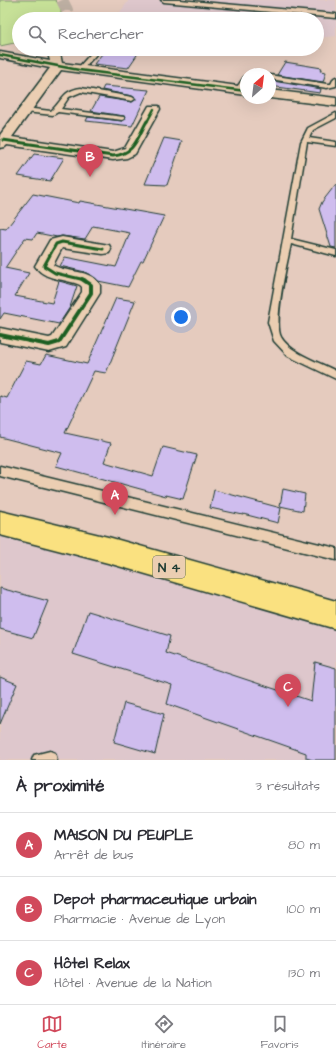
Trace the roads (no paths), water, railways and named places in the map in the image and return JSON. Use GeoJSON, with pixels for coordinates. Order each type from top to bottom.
{"type":"FeatureCollection","features":[{"type":"Feature","properties":{"kind":"highway","name":"N 4"},"geometry":{"type":"LineString","coordinates":[[0,523],[108,550],[336,615]]}},
{"type":"Feature","properties":{"kind":"street"},"geometry":{"type":"LineString","coordinates":[[0,49],[12,47]]}},
{"type":"Feature","properties":{"kind":"street"},"geometry":{"type":"LineString","coordinates":[[0,55],[57,67],[240,90]]}},
{"type":"Feature","properties":{"kind":"street"},"geometry":{"type":"LineString","coordinates":[[54,56],[57,67]]}},
{"type":"Feature","properties":{"kind":"street"},"geometry":{"type":"LineString","coordinates":[[57,67],[1,142],[113,156],[122,155],[130,151],[154,108]]}},
{"type":"Feature","properties":{"kind":"street"},"geometry":{"type":"LineString","coordinates":[[276,95],[336,102]]}},
{"type":"Feature","properties":{"kind":"street"},"geometry":{"type":"LineString","coordinates":[[0,335],[49,344],[59,342],[91,293],[91,285],[87,280],[52,272],[44,266],[56,244],[59,242],[103,249]]}},
{"type":"Feature","properties":{"kind":"lane"},"geometry":{"type":"LineString","coordinates":[[164,0],[293,12]]}},
{"type":"Feature","properties":{"kind":"lane"},"geometry":{"type":"LineString","coordinates":[[324,15],[336,16]]}},
{"type":"Feature","properties":{"kind":"lane"},"geometry":{"type":"LineString","coordinates":[[79,70],[92,56]]}},
{"type":"Feature","properties":{"kind":"lane"},"geometry":{"type":"LineString","coordinates":[[276,78],[327,86],[333,86],[336,79]]}},
{"type":"Feature","properties":{"kind":"lane"},"geometry":{"type":"LineString","coordinates":[[25,110],[47,114],[53,113],[57,110],[64,96],[80,90],[132,99]]}},
{"type":"Feature","properties":{"kind":"lane"},"geometry":{"type":"LineString","coordinates":[[57,110],[122,118]]}},
{"type":"Feature","properties":{"kind":"lane"},"geometry":{"type":"LineString","coordinates":[[336,115],[310,129],[306,139],[272,322],[277,339],[291,352],[336,375]]}},
{"type":"Feature","properties":{"kind":"lane"},"geometry":{"type":"LineString","coordinates":[[306,139],[336,144]]}},
{"type":"Feature","properties":{"kind":"lane"},"geometry":{"type":"LineString","coordinates":[[287,240],[336,253]]}},
{"type":"Feature","properties":{"kind":"lane"},"geometry":{"type":"LineString","coordinates":[[0,471],[336,554]]}},
{"type":"Feature","properties":{"kind":"tunnel"},"geometry":{"type":"LineString","coordinates":[[62,0],[67,12]]}},
{"type":"Feature","properties":{"kind":"place","name":"Depot pharmaceutique urbain"},"geometry":{"type":"Point","coordinates":[90,177]}},
{"type":"Feature","properties":{"kind":"place","name":"MAISON DU PEUPLE"},"geometry":{"type":"Point","coordinates":[115,515]}},
{"type":"Feature","properties":{"kind":"place","name":"Hôtel Relax"},"geometry":{"type":"Point","coordinates":[288,707]}}]}
